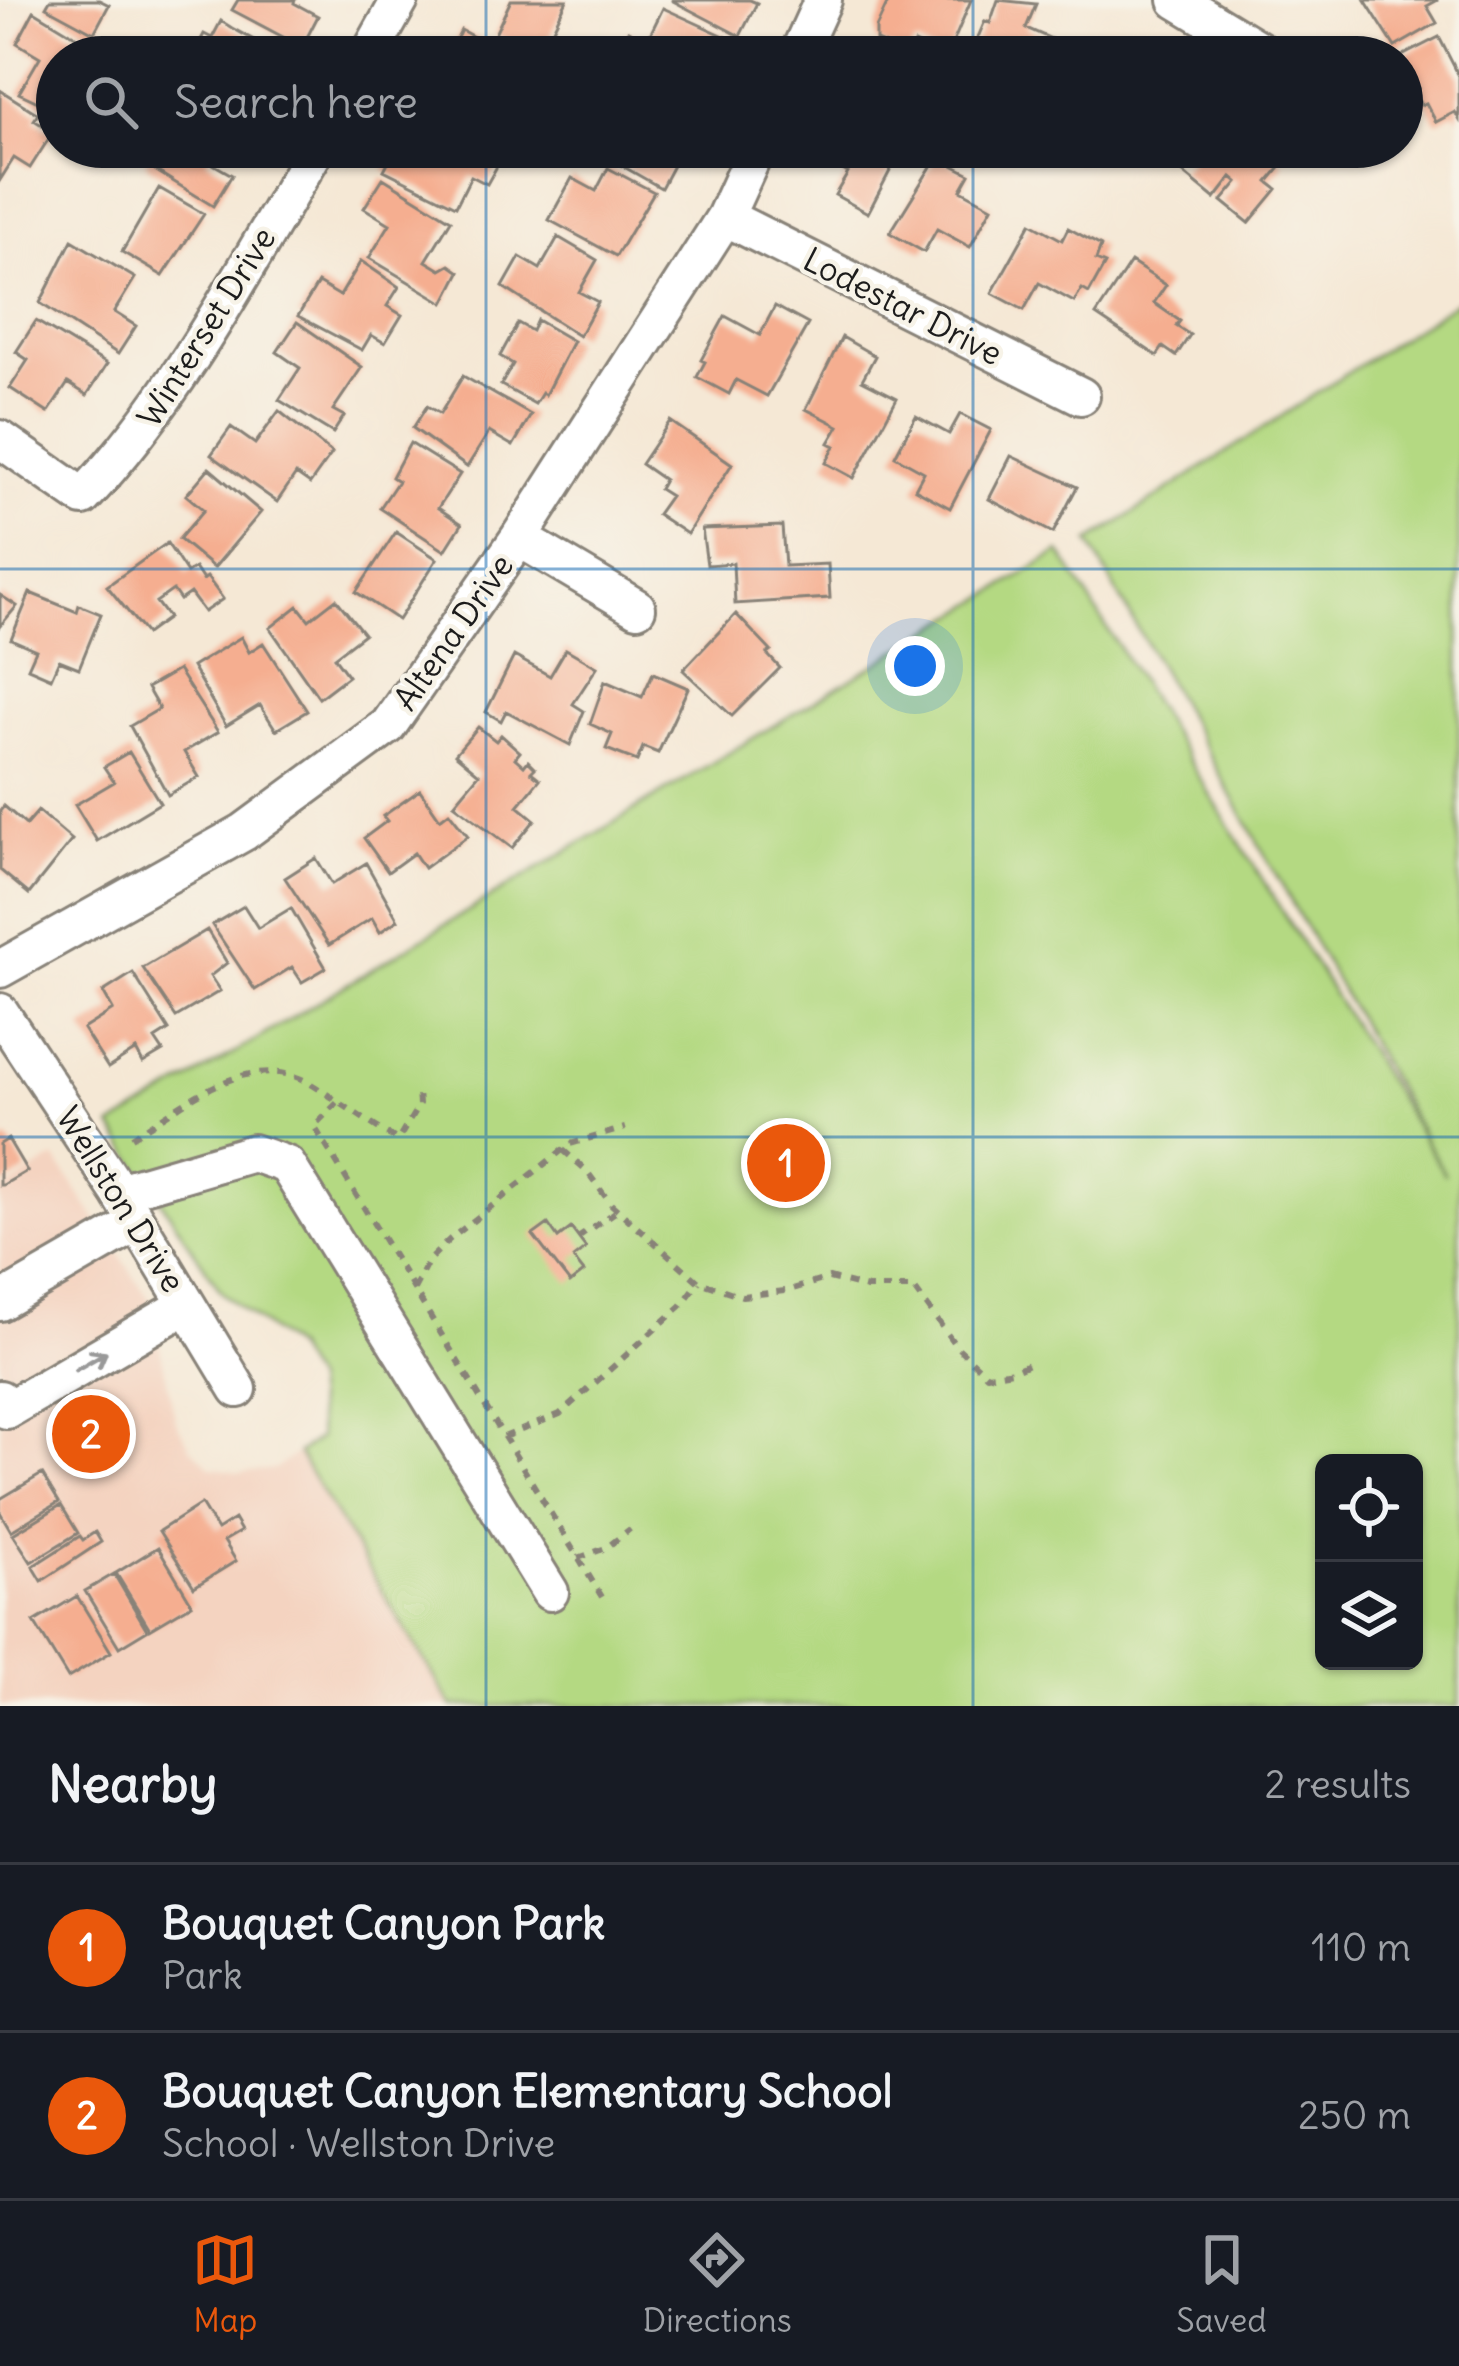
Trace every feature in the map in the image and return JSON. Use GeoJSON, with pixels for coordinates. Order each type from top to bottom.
{"type":"FeatureCollection","features":[{"type":"Feature","properties":{"kind":"street"},"geometry":{"type":"LineString","coordinates":[[380,36],[400,0]]}},
{"type":"Feature","properties":{"kind":"street"},"geometry":{"type":"LineString","coordinates":[[807,36],[823,0]]}},
{"type":"Feature","properties":{"kind":"street"},"geometry":{"type":"LineString","coordinates":[[1177,0],[1236,36]]}},
{"type":"Feature","properties":{"kind":"street","name":"Winterset Drive"},"geometry":{"type":"LineString","coordinates":[[0,439],[83,497],[143,428],[225,303],[305,168]]}},
{"type":"Feature","properties":{"kind":"street","name":"Altena Drive"},"geometry":{"type":"LineString","coordinates":[[0,969],[244,832],[388,725],[519,538],[725,218],[748,168]]}},
{"type":"Feature","properties":{"kind":"street","name":"Lodestar Drive"},"geometry":{"type":"LineString","coordinates":[[725,218],[1081,396]]}},
{"type":"Feature","properties":{"kind":"street"},"geometry":{"type":"LineString","coordinates":[[519,538],[637,608]]}},
{"type":"Feature","properties":{"kind":"street","name":"Wellston Drive"},"geometry":{"type":"LineString","coordinates":[[0,1012],[128,1208],[238,1389]]}},
{"type":"Feature","properties":{"kind":"street"},"geometry":{"type":"LineString","coordinates":[[0,1302],[128,1208],[253,1153],[287,1165],[550,1592]]}},
{"type":"Feature","properties":{"kind":"street"},"geometry":{"type":"LineString","coordinates":[[0,1399],[7,1410],[187,1305]]}},
{"type":"Feature","properties":{"kind":"path"},"geometry":{"type":"LineString","coordinates":[[132,1137],[219,1083],[251,1073],[285,1074],[308,1082],[398,1140],[418,1106],[418,1090]]}},
{"type":"Feature","properties":{"kind":"path"},"geometry":{"type":"LineString","coordinates":[[337,1103],[314,1126],[602,1598]]}},
{"type":"Feature","properties":{"kind":"path"},"geometry":{"type":"LineString","coordinates":[[414,1289],[429,1260],[449,1240],[570,1144],[626,1128]]}},
{"type":"Feature","properties":{"kind":"path"},"geometry":{"type":"LineString","coordinates":[[563,1150],[618,1210],[699,1282],[742,1296],[786,1291],[829,1278],[867,1288],[914,1288],[956,1346],[987,1375],[1035,1361]]}},
{"type":"Feature","properties":{"kind":"path"},"geometry":{"type":"LineString","coordinates":[[578,1238],[618,1210]]}},
{"type":"Feature","properties":{"kind":"path"},"geometry":{"type":"LineString","coordinates":[[504,1437],[560,1414],[681,1306],[699,1282]]}},
{"type":"Feature","properties":{"kind":"path"},"geometry":{"type":"LineString","coordinates":[[578,1558],[606,1548],[630,1528]]}},
{"type":"Feature","properties":{"kind":"shaded area"},"geometry":{"type":"Polygon","coordinates":[[[55,1158],[150,1300],[176,1422],[190,1447],[211,1467],[239,1473],[274,1469],[298,1453],[452,1706],[0,1706],[0,1192],[55,1158]]]}},
{"type":"Feature","properties":{"kind":"green space"},"geometry":{"type":"Polygon","coordinates":[[[1459,300],[1459,1706],[452,1706],[298,1453],[319,1438],[313,1382],[293,1348],[222,1293],[112,1127],[1060,552],[1445,1175],[1089,542],[1459,300]]]}},
{"type":"Feature","properties":{"kind":"building"},"geometry":{"type":"Polygon","coordinates":[[[50,0],[99,0],[109,5],[94,33],[46,7],[50,0]]]}},
{"type":"Feature","properties":{"kind":"building"},"geometry":{"type":"Polygon","coordinates":[[[238,0],[295,0],[318,16],[308,36],[281,36],[232,10],[238,0]]]}},
{"type":"Feature","properties":{"kind":"building"},"geometry":{"type":"Polygon","coordinates":[[[511,0],[567,0],[550,36],[495,34],[511,0]]]}},
{"type":"Feature","properties":{"kind":"building"},"geometry":{"type":"Polygon","coordinates":[[[671,0],[750,0],[757,3],[740,36],[671,0]]]}},
{"type":"Feature","properties":{"kind":"building"},"geometry":{"type":"Polygon","coordinates":[[[889,0],[971,0],[956,36],[876,36],[889,0]]]}},
{"type":"Feature","properties":{"kind":"building"},"geometry":{"type":"Polygon","coordinates":[[[998,0],[1036,4],[1026,28],[1044,36],[979,36],[985,21],[990,23],[998,0]]]}},
{"type":"Feature","properties":{"kind":"building"},"geometry":{"type":"Polygon","coordinates":[[[1365,0],[1438,0],[1427,6],[1437,23],[1414,36],[1388,36],[1365,0]]]}},
{"type":"Feature","properties":{"kind":"building"},"geometry":{"type":"Polygon","coordinates":[[[663,8],[724,36],[649,36],[663,8]]]}},
{"type":"Feature","properties":{"kind":"building"},"geometry":{"type":"Polygon","coordinates":[[[34,11],[75,36],[36,36],[36,55],[17,43],[34,11]]]}},
{"type":"Feature","properties":{"kind":"building"},"geometry":{"type":"Polygon","coordinates":[[[221,21],[248,36],[213,36],[221,21]]]}},
{"type":"Feature","properties":{"kind":"building"},"geometry":{"type":"Polygon","coordinates":[[[1439,37],[1459,76],[1459,119],[1455,112],[1436,122],[1423,104],[1423,45],[1439,37]]]}},
{"type":"Feature","properties":{"kind":"building"},"geometry":{"type":"Polygon","coordinates":[[[36,64],[36,101],[19,93],[36,64]]]}},
{"type":"Feature","properties":{"kind":"building"},"geometry":{"type":"Polygon","coordinates":[[[0,90],[36,113],[36,159],[30,168],[14,158],[0,180],[0,90]]]}},
{"type":"Feature","properties":{"kind":"building"},"geometry":{"type":"Polygon","coordinates":[[[151,168],[220,168],[232,175],[213,206],[151,168]]]}},
{"type":"Feature","properties":{"kind":"building"},"geometry":{"type":"Polygon","coordinates":[[[496,168],[487,184],[471,176],[456,206],[384,170],[496,168]]]}},
{"type":"Feature","properties":{"kind":"building"},"geometry":{"type":"Polygon","coordinates":[[[608,168],[654,192],[616,256],[549,220],[572,178],[596,191],[608,168]]]}},
{"type":"Feature","properties":{"kind":"building"},"geometry":{"type":"Polygon","coordinates":[[[626,168],[672,168],[661,188],[626,168]]]}},
{"type":"Feature","properties":{"kind":"building"},"geometry":{"type":"Polygon","coordinates":[[[839,168],[892,168],[868,213],[835,195],[848,173],[839,168]]]}},
{"type":"Feature","properties":{"kind":"building"},"geometry":{"type":"Polygon","coordinates":[[[930,168],[958,168],[970,174],[961,190],[992,207],[970,247],[937,229],[924,252],[890,233],[930,168]]]}},
{"type":"Feature","properties":{"kind":"building"},"geometry":{"type":"Polygon","coordinates":[[[1280,168],[1268,182],[1277,189],[1249,223],[1222,201],[1238,182],[1232,177],[1215,199],[1181,171],[1280,168]]]}},
{"type":"Feature","properties":{"kind":"building"},"geometry":{"type":"Polygon","coordinates":[[[383,178],[451,220],[426,261],[441,270],[450,265],[460,272],[444,303],[369,258],[390,224],[364,208],[383,178]]]}},
{"type":"Feature","properties":{"kind":"building"},"geometry":{"type":"Polygon","coordinates":[[[159,188],[204,214],[163,276],[122,252],[159,188]]]}},
{"type":"Feature","properties":{"kind":"building"},"geometry":{"type":"Polygon","coordinates":[[[1031,223],[1062,240],[1068,228],[1101,246],[1096,260],[1105,264],[1089,293],[1082,289],[1074,302],[1039,283],[1024,310],[992,293],[1031,223]]]}},
{"type":"Feature","properties":{"kind":"building"},"geometry":{"type":"Polygon","coordinates":[[[558,237],[597,260],[579,292],[598,302],[579,336],[503,287],[520,257],[540,269],[558,237]]]}},
{"type":"Feature","properties":{"kind":"building"},"geometry":{"type":"Polygon","coordinates":[[[72,240],[135,278],[114,312],[136,326],[118,354],[40,303],[72,240]]]}},
{"type":"Feature","properties":{"kind":"building"},"geometry":{"type":"Polygon","coordinates":[[[361,261],[399,287],[387,306],[402,315],[385,343],[371,335],[362,350],[298,316],[318,283],[340,296],[361,261]]]}},
{"type":"Feature","properties":{"kind":"building"},"geometry":{"type":"Polygon","coordinates":[[[1131,262],[1166,285],[1154,303],[1180,321],[1176,326],[1190,335],[1176,356],[1163,347],[1157,356],[1096,315],[1131,262]]]}},
{"type":"Feature","properties":{"kind":"building"},"geometry":{"type":"Polygon","coordinates":[[[775,306],[808,324],[767,396],[736,380],[729,394],[697,377],[725,316],[760,335],[775,306]]]}},
{"type":"Feature","properties":{"kind":"building"},"geometry":{"type":"Polygon","coordinates":[[[537,320],[573,341],[545,395],[535,404],[501,385],[513,364],[500,356],[518,323],[532,331],[537,320]]]}},
{"type":"Feature","properties":{"kind":"building"},"geometry":{"type":"Polygon","coordinates":[[[36,321],[107,364],[87,395],[68,383],[48,413],[10,388],[28,360],[16,352],[36,321]]]}},
{"type":"Feature","properties":{"kind":"building"},"geometry":{"type":"Polygon","coordinates":[[[297,322],[362,367],[333,410],[344,416],[333,433],[279,400],[300,368],[277,352],[297,322]]]}},
{"type":"Feature","properties":{"kind":"building"},"geometry":{"type":"Polygon","coordinates":[[[842,337],[875,356],[862,380],[897,398],[854,478],[826,463],[835,446],[829,443],[839,426],[806,409],[842,337]]]}},
{"type":"Feature","properties":{"kind":"building"},"geometry":{"type":"Polygon","coordinates":[[[463,376],[531,415],[513,446],[489,432],[467,467],[413,428],[427,406],[440,414],[463,376]]]}},
{"type":"Feature","properties":{"kind":"building"},"geometry":{"type":"Polygon","coordinates":[[[279,411],[332,453],[310,484],[296,474],[277,502],[211,455],[231,427],[255,444],[279,411]]]}},
{"type":"Feature","properties":{"kind":"building"},"geometry":{"type":"Polygon","coordinates":[[[960,414],[991,430],[950,508],[915,489],[924,472],[895,456],[916,416],[949,434],[960,414]]]}},
{"type":"Feature","properties":{"kind":"building"},"geometry":{"type":"Polygon","coordinates":[[[670,421],[732,464],[687,534],[657,514],[670,496],[659,489],[664,480],[641,464],[670,421]]]}},
{"type":"Feature","properties":{"kind":"building"},"geometry":{"type":"Polygon","coordinates":[[[410,443],[460,474],[438,508],[462,524],[445,551],[380,508],[398,481],[392,477],[410,443]]]}},
{"type":"Feature","properties":{"kind":"building"},"geometry":{"type":"Polygon","coordinates":[[[1011,456],[1077,487],[1053,533],[989,499],[1011,456]]]}},
{"type":"Feature","properties":{"kind":"building"},"geometry":{"type":"Polygon","coordinates":[[[209,468],[261,512],[214,568],[179,539],[204,510],[186,495],[209,468]]]}},
{"type":"Feature","properties":{"kind":"building"},"geometry":{"type":"Polygon","coordinates":[[[782,526],[785,566],[828,564],[830,598],[735,604],[733,563],[707,565],[702,529],[782,526]]]}},
{"type":"Feature","properties":{"kind":"building"},"geometry":{"type":"Polygon","coordinates":[[[396,532],[437,559],[398,620],[356,592],[396,532]]]}},
{"type":"Feature","properties":{"kind":"building"},"geometry":{"type":"Polygon","coordinates":[[[167,543],[187,573],[195,568],[223,599],[204,612],[190,593],[180,600],[173,590],[156,602],[168,618],[146,634],[107,586],[167,543]]]}},
{"type":"Feature","properties":{"kind":"building"},"geometry":{"type":"Polygon","coordinates":[[[30,593],[77,612],[79,605],[101,614],[79,668],[59,660],[51,678],[28,668],[36,650],[11,639],[30,593]]]}},
{"type":"Feature","properties":{"kind":"building"},"geometry":{"type":"Polygon","coordinates":[[[0,595],[17,606],[0,626],[0,595]]]}},
{"type":"Feature","properties":{"kind":"building"},"geometry":{"type":"Polygon","coordinates":[[[336,599],[364,634],[334,657],[348,676],[319,698],[270,628],[298,606],[309,620],[336,599]]]}},
{"type":"Feature","properties":{"kind":"building"},"geometry":{"type":"Polygon","coordinates":[[[736,614],[771,651],[767,654],[780,668],[732,716],[683,670],[736,614]]]}},
{"type":"Feature","properties":{"kind":"building"},"geometry":{"type":"Polygon","coordinates":[[[241,637],[249,652],[263,643],[307,711],[276,730],[260,705],[226,726],[192,667],[241,637]]]}},
{"type":"Feature","properties":{"kind":"building"},"geometry":{"type":"Polygon","coordinates":[[[566,649],[597,667],[573,704],[584,711],[570,745],[506,711],[501,721],[486,712],[514,656],[550,676],[566,649]]]}},
{"type":"Feature","properties":{"kind":"building"},"geometry":{"type":"Polygon","coordinates":[[[178,670],[218,732],[184,752],[199,777],[168,795],[130,726],[159,709],[147,688],[178,670]]]}},
{"type":"Feature","properties":{"kind":"building"},"geometry":{"type":"Polygon","coordinates":[[[653,673],[688,688],[658,753],[643,747],[637,761],[606,749],[612,734],[590,724],[605,681],[642,697],[653,673]]]}},
{"type":"Feature","properties":{"kind":"building"},"geometry":{"type":"Polygon","coordinates":[[[478,727],[496,741],[501,735],[520,752],[515,758],[524,766],[528,761],[535,768],[531,772],[540,779],[518,806],[535,820],[512,848],[454,804],[479,774],[455,754],[478,727]]]}},
{"type":"Feature","properties":{"kind":"building"},"geometry":{"type":"Polygon","coordinates":[[[129,752],[160,803],[97,841],[75,805],[114,782],[104,767],[129,752]]]}},
{"type":"Feature","properties":{"kind":"building"},"geometry":{"type":"Polygon","coordinates":[[[420,790],[440,819],[449,812],[468,836],[424,868],[414,853],[388,872],[364,838],[387,821],[383,816],[420,790]]]}},
{"type":"Feature","properties":{"kind":"building"},"geometry":{"type":"Polygon","coordinates":[[[4,806],[26,825],[38,811],[72,840],[29,894],[0,870],[0,811],[4,806]]]}},
{"type":"Feature","properties":{"kind":"building"},"geometry":{"type":"Polygon","coordinates":[[[316,858],[332,884],[366,863],[398,920],[380,932],[372,918],[329,945],[285,878],[316,858]]]}},
{"type":"Feature","properties":{"kind":"building"},"geometry":{"type":"Polygon","coordinates":[[[244,906],[258,928],[291,908],[326,968],[302,982],[292,967],[255,990],[212,925],[244,906]]]}},
{"type":"Feature","properties":{"kind":"building"},"geometry":{"type":"Polygon","coordinates":[[[207,930],[227,963],[210,976],[220,991],[176,1017],[143,968],[207,930]]]}},
{"type":"Feature","properties":{"kind":"building"},"geometry":{"type":"Polygon","coordinates":[[[133,973],[169,1030],[155,1039],[163,1051],[143,1063],[136,1050],[108,1068],[83,1029],[113,1010],[103,992],[133,973]]]}},
{"type":"Feature","properties":{"kind":"building"},"geometry":{"type":"Polygon","coordinates":[[[8,1139],[27,1171],[0,1185],[0,1144],[8,1139]]]}},
{"type":"Feature","properties":{"kind":"building"},"geometry":{"type":"Polygon","coordinates":[[[548,1224],[558,1238],[571,1228],[586,1248],[573,1258],[584,1272],[570,1283],[533,1235],[548,1224]]]}},
{"type":"Feature","properties":{"kind":"building"},"geometry":{"type":"Polygon","coordinates":[[[42,1474],[59,1502],[11,1531],[0,1512],[0,1499],[42,1474]]]}},
{"type":"Feature","properties":{"kind":"building"},"geometry":{"type":"Polygon","coordinates":[[[201,1504],[217,1530],[234,1519],[241,1531],[224,1541],[236,1561],[194,1587],[159,1531],[201,1504]]]}},
{"type":"Feature","properties":{"kind":"building"},"geometry":{"type":"Polygon","coordinates":[[[61,1505],[78,1533],[31,1562],[13,1534],[61,1505]]]}},
{"type":"Feature","properties":{"kind":"building"},"geometry":{"type":"Polygon","coordinates":[[[95,1532],[101,1542],[42,1581],[33,1566],[80,1536],[83,1540],[95,1532]]]}},
{"type":"Feature","properties":{"kind":"building"},"geometry":{"type":"Polygon","coordinates":[[[158,1547],[192,1604],[150,1629],[116,1573],[158,1547]]]}},
{"type":"Feature","properties":{"kind":"building"},"geometry":{"type":"Polygon","coordinates":[[[114,1574],[147,1630],[119,1647],[85,1591],[114,1574]]]}},
{"type":"Feature","properties":{"kind":"building"},"geometry":{"type":"Polygon","coordinates":[[[77,1596],[111,1652],[68,1678],[34,1622],[77,1596]]]}},
{"type":"Feature","properties":{"kind":"place","name":"Bouquet Canyon Park"},"geometry":{"type":"Point","coordinates":[786,1163]}},
{"type":"Feature","properties":{"kind":"place","name":"Bouquet Canyon Elementary School"},"geometry":{"type":"Point","coordinates":[91,1434]}}]}
